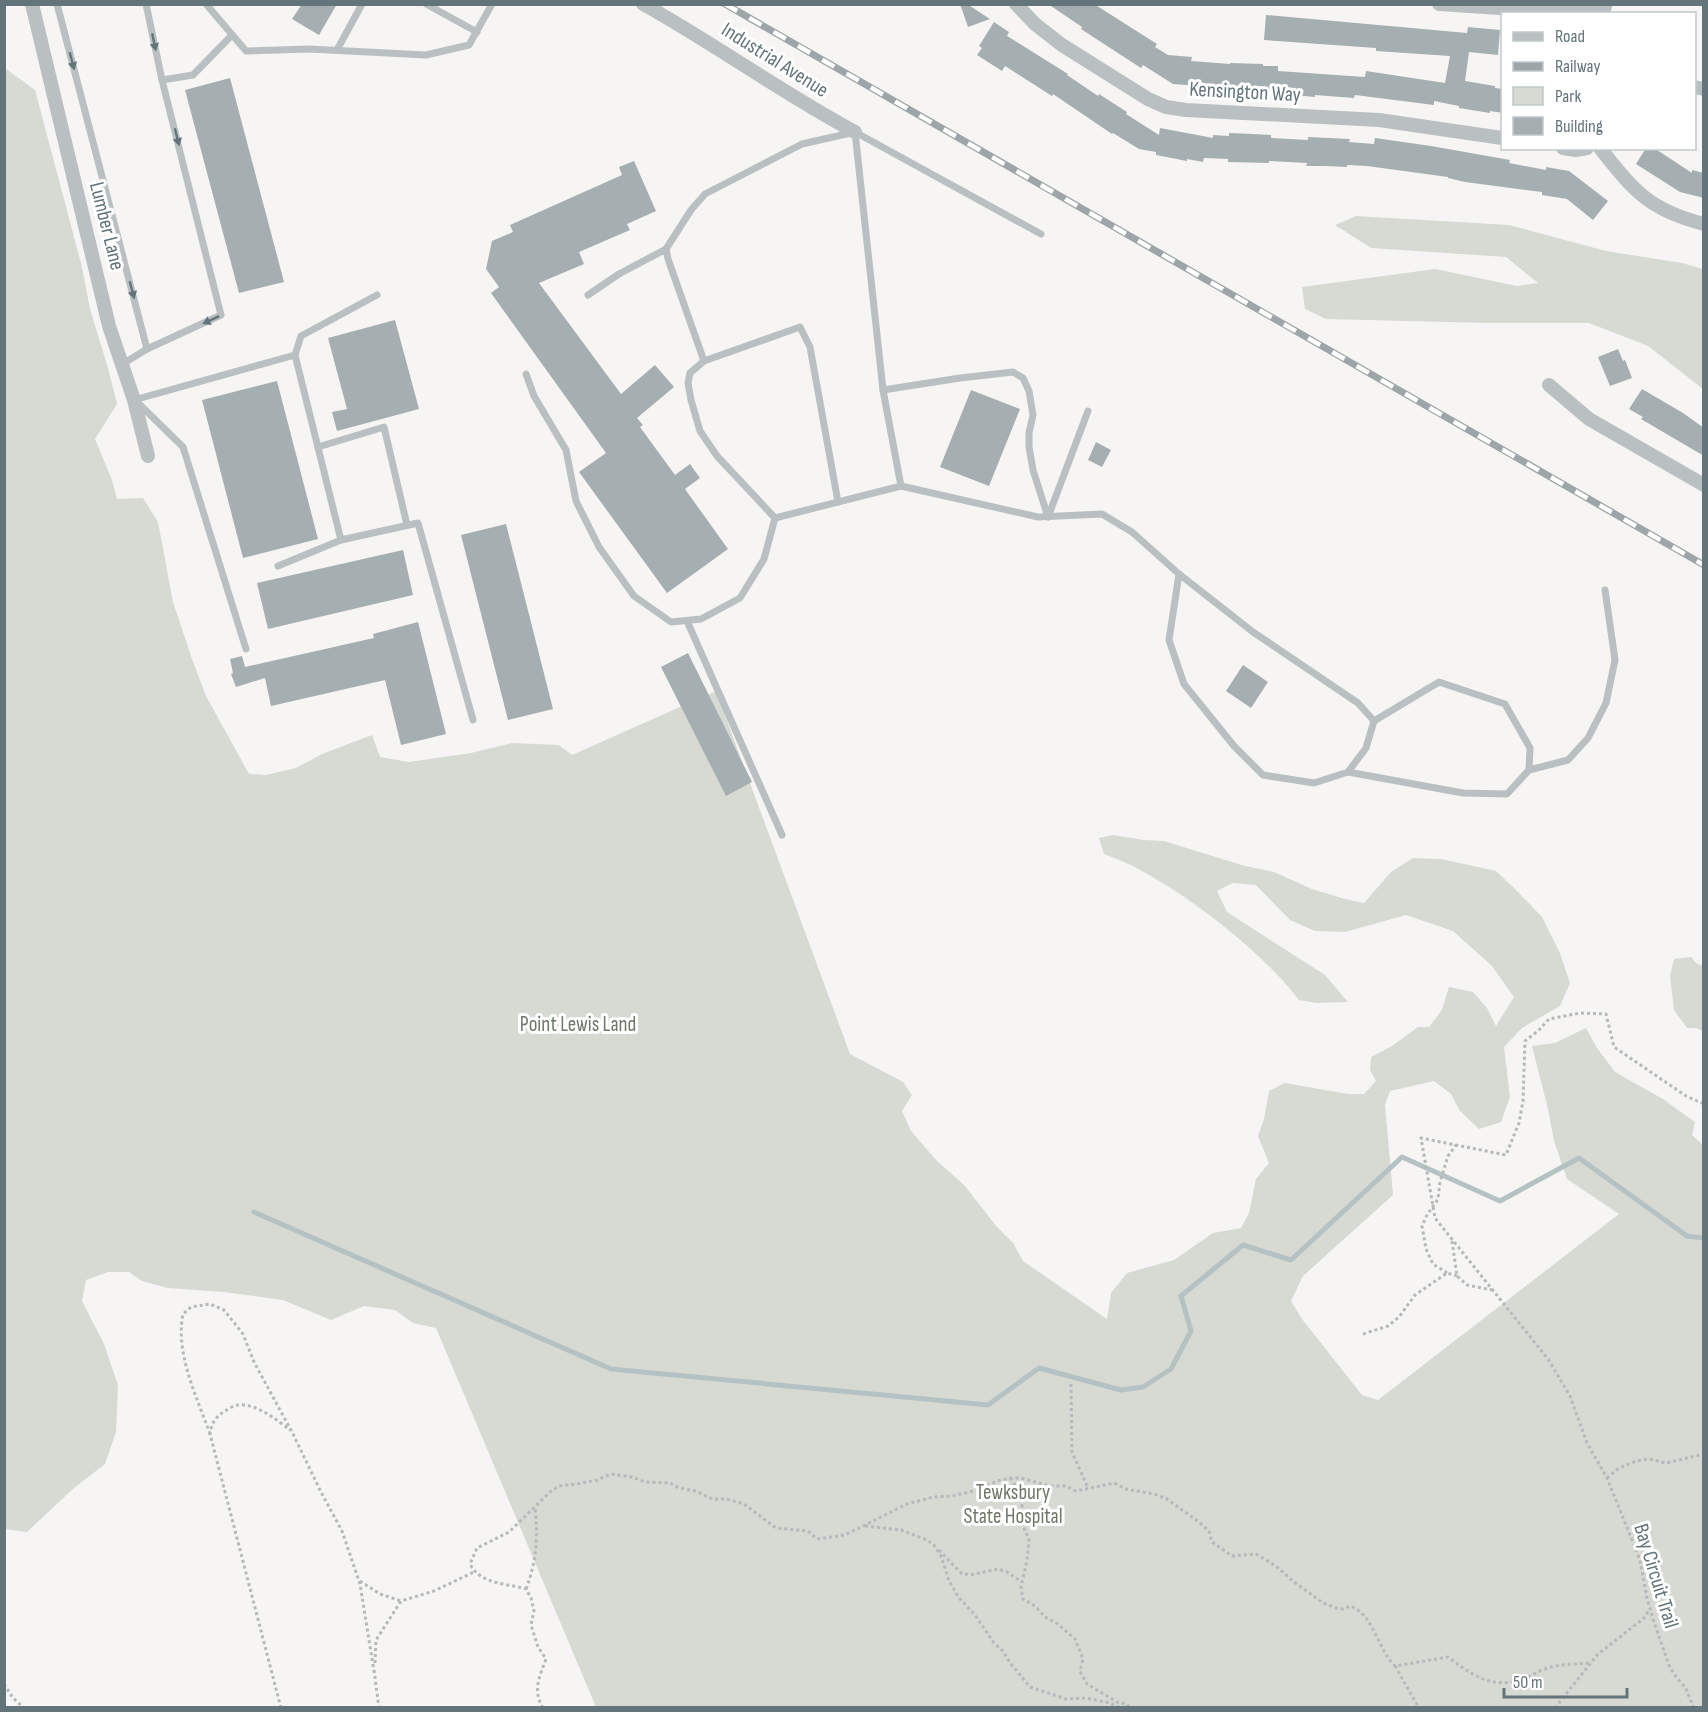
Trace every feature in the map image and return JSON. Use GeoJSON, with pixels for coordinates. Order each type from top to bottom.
{"type":"FeatureCollection","features":[{"type":"Feature","properties":{"kind":"street","name":"Lumber Lane"},"geometry":{"type":"LineString","coordinates":[[32,4],[109,326],[134,400],[148,456]]}},
{"type":"Feature","properties":{"kind":"street","name":"Industrial Avenue"},"geometry":{"type":"LineString","coordinates":[[643,4],[687,29],[820,114],[855,132]]}},
{"type":"Feature","properties":{"kind":"street","name":"Kensington Way"},"geometry":{"type":"LineString","coordinates":[[1016,4],[1035,24],[1062,45],[1148,99],[1166,107],[1379,120],[1501,138]]}},
{"type":"Feature","properties":{"kind":"street"},"geometry":{"type":"LineString","coordinates":[[1439,4],[1515,9],[1605,8]]}},
{"type":"Feature","properties":{"kind":"street"},"geometry":{"type":"LineString","coordinates":[[1602,150],[1627,182],[1648,201],[1688,220],[1704,224]]}},
{"type":"Feature","properties":{"kind":"street"},"geometry":{"type":"LineString","coordinates":[[1549,385],[1589,419],[1704,485]]}},
{"type":"Feature","properties":{"kind":"lane"},"geometry":{"type":"LineString","coordinates":[[57,4],[147,349]]}},
{"type":"Feature","properties":{"kind":"lane"},"geometry":{"type":"LineString","coordinates":[[122,365],[147,349],[221,315],[162,80],[146,4]]}},
{"type":"Feature","properties":{"kind":"lane"},"geometry":{"type":"LineString","coordinates":[[206,4],[246,51],[309,49],[426,55],[469,45],[492,4]]}},
{"type":"Feature","properties":{"kind":"lane"},"geometry":{"type":"LineString","coordinates":[[337,50],[362,4]]}},
{"type":"Feature","properties":{"kind":"lane"},"geometry":{"type":"LineString","coordinates":[[426,4],[477,32]]}},
{"type":"Feature","properties":{"kind":"lane"},"geometry":{"type":"LineString","coordinates":[[162,80],[194,75],[232,35]]}},
{"type":"Feature","properties":{"kind":"lane"},"geometry":{"type":"LineString","coordinates":[[855,132],[883,390],[901,486]]}},
{"type":"Feature","properties":{"kind":"lane"},"geometry":{"type":"LineString","coordinates":[[588,295],[619,274],[666,249],[705,194],[802,144],[855,132],[1041,234]]}},
{"type":"Feature","properties":{"kind":"lane"},"geometry":{"type":"LineString","coordinates":[[666,249],[704,360]]}},
{"type":"Feature","properties":{"kind":"lane"},"geometry":{"type":"LineString","coordinates":[[340,540],[295,355],[300,336],[377,295]]}},
{"type":"Feature","properties":{"kind":"lane"},"geometry":{"type":"LineString","coordinates":[[775,519],[717,456],[700,431],[688,383],[690,373],[704,360],[800,327],[810,347],[838,502]]}},
{"type":"Feature","properties":{"kind":"lane"},"geometry":{"type":"LineString","coordinates":[[134,400],[295,355]]}},
{"type":"Feature","properties":{"kind":"lane"},"geometry":{"type":"LineString","coordinates":[[883,390],[1013,372],[1023,378],[1029,391],[1033,415],[1029,433],[1033,470],[1048,517]]}},
{"type":"Feature","properties":{"kind":"lane"},"geometry":{"type":"LineString","coordinates":[[526,374],[534,396],[566,450],[576,501],[599,547],[634,596],[671,622],[701,619],[740,598],[764,559],[775,519]]}},
{"type":"Feature","properties":{"kind":"lane"},"geometry":{"type":"LineString","coordinates":[[134,400],[183,447],[246,649]]}},
{"type":"Feature","properties":{"kind":"lane"},"geometry":{"type":"LineString","coordinates":[[1048,517],[1088,411]]}},
{"type":"Feature","properties":{"kind":"lane"},"geometry":{"type":"LineString","coordinates":[[318,447],[384,428],[407,525]]}},
{"type":"Feature","properties":{"kind":"lane"},"geometry":{"type":"LineString","coordinates":[[775,519],[901,486],[1038,517],[1102,514],[1132,532],[1179,574],[1253,632],[1358,704],[1374,721]]}},
{"type":"Feature","properties":{"kind":"lane"},"geometry":{"type":"LineString","coordinates":[[278,566],[340,540],[418,523],[473,720]]}},
{"type":"Feature","properties":{"kind":"lane"},"geometry":{"type":"LineString","coordinates":[[1179,574],[1169,640],[1184,684],[1234,746],[1263,775],[1314,783],[1348,772],[1463,793],[1507,794],[1529,770],[1568,760],[1588,738],[1606,703],[1615,660],[1605,590]]}},
{"type":"Feature","properties":{"kind":"lane"},"geometry":{"type":"LineString","coordinates":[[687,621],[782,835]]}},
{"type":"Feature","properties":{"kind":"lane"},"geometry":{"type":"LineString","coordinates":[[1348,772],[1366,748],[1374,721],[1439,682],[1505,704],[1530,748],[1529,770]]}},
{"type":"Feature","properties":{"kind":"path"},"geometry":{"type":"LineString","coordinates":[[1433,1207],[1421,1138],[1506,1155],[1519,1124],[1523,1101],[1525,1041],[1549,1019],[1580,1013],[1606,1014],[1614,1047],[1686,1096],[1704,1104]]}},
{"type":"Feature","properties":{"kind":"path"},"geometry":{"type":"LineString","coordinates":[[1456,1145],[1448,1156],[1440,1182],[1438,1199],[1426,1215],[1422,1226],[1426,1249],[1433,1264],[1447,1273],[1457,1276],[1467,1285],[1493,1290]]}},
{"type":"Feature","properties":{"kind":"path","name":"Bay Circuit Trail"},"geometry":{"type":"LineString","coordinates":[[1433,1207],[1435,1218],[1548,1359],[1570,1396],[1587,1443],[1607,1478],[1640,1560],[1650,1610],[1670,1668],[1685,1687],[1694,1707]]}},
{"type":"Feature","properties":{"kind":"path"},"geometry":{"type":"LineString","coordinates":[[1451,1239],[1457,1276]]}},
{"type":"Feature","properties":{"kind":"path"},"geometry":{"type":"LineString","coordinates":[[1363,1334],[1388,1326],[1399,1317],[1415,1295],[1447,1273]]}},
{"type":"Feature","properties":{"kind":"path"},"geometry":{"type":"LineString","coordinates":[[281,1707],[210,1434],[185,1360],[180,1329],[183,1314],[191,1307],[210,1304],[224,1310],[243,1334],[254,1362],[342,1531],[359,1580],[379,1707]]}},
{"type":"Feature","properties":{"kind":"path"},"geometry":{"type":"LineString","coordinates":[[1071,1383],[1072,1452],[1088,1488]]}},
{"type":"Feature","properties":{"kind":"path"},"geometry":{"type":"LineString","coordinates":[[210,1434],[211,1425],[221,1413],[238,1405],[270,1414],[292,1432]]}},
{"type":"Feature","properties":{"kind":"path"},"geometry":{"type":"LineString","coordinates":[[1607,1478],[1619,1468],[1636,1461],[1649,1459],[1666,1463],[1704,1454]]}},
{"type":"Feature","properties":{"kind":"path"},"geometry":{"type":"LineString","coordinates":[[543,1707],[539,1701],[536,1685],[546,1659],[538,1647],[531,1625],[534,1611],[531,1598],[526,1589],[485,1579],[474,1572],[470,1564],[477,1548],[509,1532],[559,1486],[597,1480],[611,1474],[632,1477],[645,1482],[670,1483],[712,1499],[726,1499],[744,1504],[776,1528],[808,1531],[817,1539],[845,1535],[907,1504],[981,1489],[997,1481],[1010,1478],[1021,1478],[1050,1486],[1066,1486],[1076,1491],[1114,1483],[1126,1489],[1154,1494],[1167,1499],[1199,1522],[1209,1531],[1212,1542],[1232,1556],[1256,1554],[1276,1566],[1293,1582],[1323,1603],[1343,1609],[1350,1606],[1358,1608],[1419,1707]]}},
{"type":"Feature","properties":{"kind":"path"},"geometry":{"type":"LineString","coordinates":[[1010,1478],[1022,1495],[1022,1524],[1029,1539],[1021,1587],[1023,1599],[1075,1639],[1083,1659],[1080,1671],[1087,1684],[1129,1707]]}},
{"type":"Feature","properties":{"kind":"path"},"geometry":{"type":"LineString","coordinates":[[526,1589],[533,1573],[537,1552],[535,1507]]}},
{"type":"Feature","properties":{"kind":"path"},"geometry":{"type":"LineString","coordinates":[[863,1526],[901,1530],[927,1540],[938,1548],[961,1573],[970,1575],[998,1569],[1022,1582]]}},
{"type":"Feature","properties":{"kind":"path"},"geometry":{"type":"LineString","coordinates":[[938,1548],[949,1581],[959,1598],[975,1615],[994,1643],[1030,1687],[1066,1699],[1086,1698],[1121,1707]]}},
{"type":"Feature","properties":{"kind":"path"},"geometry":{"type":"LineString","coordinates":[[359,1580],[380,1593],[401,1600],[434,1591],[474,1572]]}},
{"type":"Feature","properties":{"kind":"path"},"geometry":{"type":"LineString","coordinates":[[374,1671],[376,1640],[401,1600]]}},
{"type":"Feature","properties":{"kind":"path"},"geometry":{"type":"LineString","coordinates":[[1555,1707],[1597,1655],[1644,1618],[1650,1610]]}},
{"type":"Feature","properties":{"kind":"path"},"geometry":{"type":"LineString","coordinates":[[1395,1666],[1448,1657],[1486,1682],[1501,1682],[1523,1680],[1545,1668],[1591,1663]]}},
{"type":"Feature","properties":{"kind":"path"},"geometry":{"type":"LineString","coordinates":[[4,1684],[13,1698],[24,1707]]}},
{"type":"Feature","properties":{"kind":"green space"},"geometry":{"type":"Polygon","coordinates":[[[5,68],[35,90],[82,267],[90,309],[117,404],[95,439],[112,480],[117,499],[143,498],[158,522],[173,602],[192,659],[206,696],[249,774],[266,775],[296,768],[322,754],[372,735],[380,757],[409,762],[471,753],[512,743],[559,745],[572,755],[716,691],[850,1054],[903,1082],[912,1095],[902,1111],[911,1131],[937,1161],[964,1185],[997,1227],[1013,1243],[1023,1261],[1107,1319],[1111,1293],[1127,1273],[1174,1260],[1213,1233],[1241,1228],[1249,1213],[1256,1179],[1269,1163],[1258,1136],[1269,1091],[1285,1083],[1348,1094],[1364,1094],[1376,1081],[1370,1070],[1371,1057],[1392,1046],[1418,1027],[1429,1027],[1442,1010],[1449,987],[1473,992],[1487,1008],[1496,1026],[1514,997],[1492,966],[1453,931],[1406,915],[1345,932],[1315,931],[1290,920],[1256,885],[1233,883],[1217,891],[1227,912],[1325,975],[1348,1002],[1316,1003],[1299,1000],[1266,963],[1226,928],[1163,883],[1133,866],[1104,854],[1099,838],[1113,835],[1164,841],[1245,866],[1274,872],[1312,889],[1364,903],[1391,872],[1413,858],[1441,859],[1496,871],[1515,889],[1542,917],[1560,953],[1570,983],[1560,1006],[1522,1028],[1504,1047],[1510,1097],[1501,1122],[1479,1129],[1460,1111],[1451,1094],[1434,1081],[1390,1091],[1385,1105],[1393,1195],[1303,1276],[1291,1301],[1302,1319],[1362,1395],[1378,1400],[1619,1214],[1567,1179],[1554,1141],[1532,1046],[1555,1043],[1586,1028],[1597,1048],[1615,1072],[1663,1099],[1695,1122],[1692,1135],[1703,1145],[1703,1707],[596,1707],[436,1328],[413,1323],[395,1310],[364,1306],[331,1320],[283,1300],[224,1292],[168,1288],[142,1281],[129,1272],[108,1272],[86,1280],[82,1301],[104,1344],[118,1385],[116,1432],[105,1464],[74,1488],[27,1532],[5,1529],[5,68]]]}},
{"type":"Feature","properties":{"kind":"green space"},"geometry":{"type":"Polygon","coordinates":[[[1356,216],[1509,225],[1606,251],[1682,263],[1703,269],[1703,389],[1648,346],[1589,323],[1326,319],[1305,309],[1302,287],[1435,269],[1517,286],[1538,283],[1506,257],[1371,248],[1335,225],[1356,216]]]}},
{"type":"Feature","properties":{"kind":"green space"},"geometry":{"type":"Polygon","coordinates":[[[1691,957],[1703,966],[1703,1031],[1687,1028],[1674,1010],[1670,976],[1674,959],[1691,957]]]}},
{"type":"Feature","properties":{"kind":"building"},"geometry":{"type":"Polygon","coordinates":[[[302,4],[337,4],[319,35],[292,19],[302,4]]]}},
{"type":"Feature","properties":{"kind":"building"},"geometry":{"type":"Polygon","coordinates":[[[960,4],[967,4],[990,19],[968,27],[960,4]]]}},
{"type":"Feature","properties":{"kind":"building"},"geometry":{"type":"Polygon","coordinates":[[[1048,4],[1094,4],[1157,44],[1155,47],[1168,55],[1192,57],[1191,61],[1263,64],[1263,66],[1278,66],[1278,71],[1365,77],[1366,71],[1445,83],[1450,56],[1264,40],[1266,15],[1467,33],[1468,27],[1500,30],[1498,55],[1469,52],[1465,81],[1501,89],[1501,113],[1459,108],[1459,106],[1434,101],[1434,105],[1355,95],[1354,98],[1315,95],[1315,97],[1284,94],[1284,92],[1230,90],[1230,88],[1173,84],[1143,65],[1141,68],[1081,29],[1082,27],[1048,4]]]}},
{"type":"Feature","properties":{"kind":"building"},"geometry":{"type":"Polygon","coordinates":[[[994,22],[1009,32],[1007,36],[1068,74],[1098,96],[1099,94],[1127,112],[1126,114],[1159,135],[1160,128],[1213,138],[1213,135],[1229,136],[1229,133],[1308,140],[1308,137],[1350,139],[1349,142],[1374,144],[1375,138],[1431,146],[1510,160],[1509,163],[1546,170],[1546,167],[1569,171],[1608,201],[1593,220],[1567,199],[1542,195],[1542,192],[1465,182],[1448,177],[1367,166],[1306,166],[1307,163],[1228,162],[1228,159],[1204,158],[1203,162],[1156,155],[1156,152],[1139,149],[1112,134],[1053,94],[1052,96],[1005,66],[1002,71],[977,55],[982,48],[979,46],[994,22]]]}},
{"type":"Feature","properties":{"kind":"building"},"geometry":{"type":"Polygon","coordinates":[[[230,78],[284,282],[239,293],[185,90],[230,78]]]}},
{"type":"Feature","properties":{"kind":"building"},"geometry":{"type":"Polygon","coordinates":[[[1645,150],[1657,150],[1692,173],[1692,170],[1704,173],[1704,198],[1680,192],[1636,164],[1645,150]]]}},
{"type":"Feature","properties":{"kind":"building"},"geometry":{"type":"Polygon","coordinates":[[[634,161],[656,211],[627,224],[630,230],[579,252],[584,264],[539,283],[621,394],[655,365],[674,387],[637,418],[643,425],[640,427],[675,475],[690,464],[700,478],[685,489],[728,549],[667,593],[579,472],[606,453],[491,293],[499,287],[486,269],[492,241],[513,232],[510,225],[622,175],[619,167],[634,161]]]}},
{"type":"Feature","properties":{"kind":"building"},"geometry":{"type":"Polygon","coordinates":[[[395,320],[419,409],[337,431],[332,412],[347,409],[328,338],[395,320]]]}},
{"type":"Feature","properties":{"kind":"building"},"geometry":{"type":"Polygon","coordinates":[[[1618,349],[1632,378],[1610,386],[1598,357],[1618,349]]]}},
{"type":"Feature","properties":{"kind":"building"},"geometry":{"type":"Polygon","coordinates":[[[277,381],[318,539],[243,558],[202,400],[277,381]]]}},
{"type":"Feature","properties":{"kind":"building"},"geometry":{"type":"Polygon","coordinates":[[[1642,389],[1704,428],[1704,456],[1641,419],[1643,417],[1629,409],[1642,389]]]}},
{"type":"Feature","properties":{"kind":"building"},"geometry":{"type":"Polygon","coordinates":[[[971,390],[1020,409],[989,486],[940,467],[971,390]]]}},
{"type":"Feature","properties":{"kind":"building"},"geometry":{"type":"Polygon","coordinates":[[[1096,442],[1111,450],[1102,467],[1088,460],[1096,442]]]}},
{"type":"Feature","properties":{"kind":"building"},"geometry":{"type":"Polygon","coordinates":[[[506,524],[553,709],[508,720],[461,535],[506,524]]]}},
{"type":"Feature","properties":{"kind":"building"},"geometry":{"type":"Polygon","coordinates":[[[403,550],[413,595],[268,629],[257,583],[403,550]]]}},
{"type":"Feature","properties":{"kind":"building"},"geometry":{"type":"Polygon","coordinates":[[[418,622],[446,734],[401,745],[385,680],[271,706],[265,678],[236,687],[231,674],[233,673],[230,659],[242,656],[245,667],[374,638],[373,634],[418,622]]]}},
{"type":"Feature","properties":{"kind":"building"},"geometry":{"type":"Polygon","coordinates":[[[688,653],[752,782],[726,796],[661,667],[688,653]]]}},
{"type":"Feature","properties":{"kind":"building"},"geometry":{"type":"Polygon","coordinates":[[[1243,665],[1268,682],[1251,708],[1226,691],[1243,665]]]}},
{"type":"Feature","properties":{"kind":"waterway"},"geometry":{"type":"LineString","coordinates":[[254,1212],[611,1369],[988,1405],[1039,1368],[1121,1390],[1143,1387],[1171,1369],[1191,1331],[1181,1296],[1243,1245],[1291,1260],[1402,1157],[1500,1201],[1579,1158],[1687,1236],[1704,1238]]}},
{"type":"Feature","properties":{"kind":"railway"},"geometry":{"type":"LineString","coordinates":[[725,4],[1704,565]]}},
{"type":"Feature","properties":{"kind":"park label","name":"Point Lewis Land"},"geometry":{"type":"Point","coordinates":[578,1024]}},
{"type":"Feature","properties":{"kind":"park label","name":"Tewksbury State Hospital"},"geometry":{"type":"Point","coordinates":[1013,1504]}}]}
